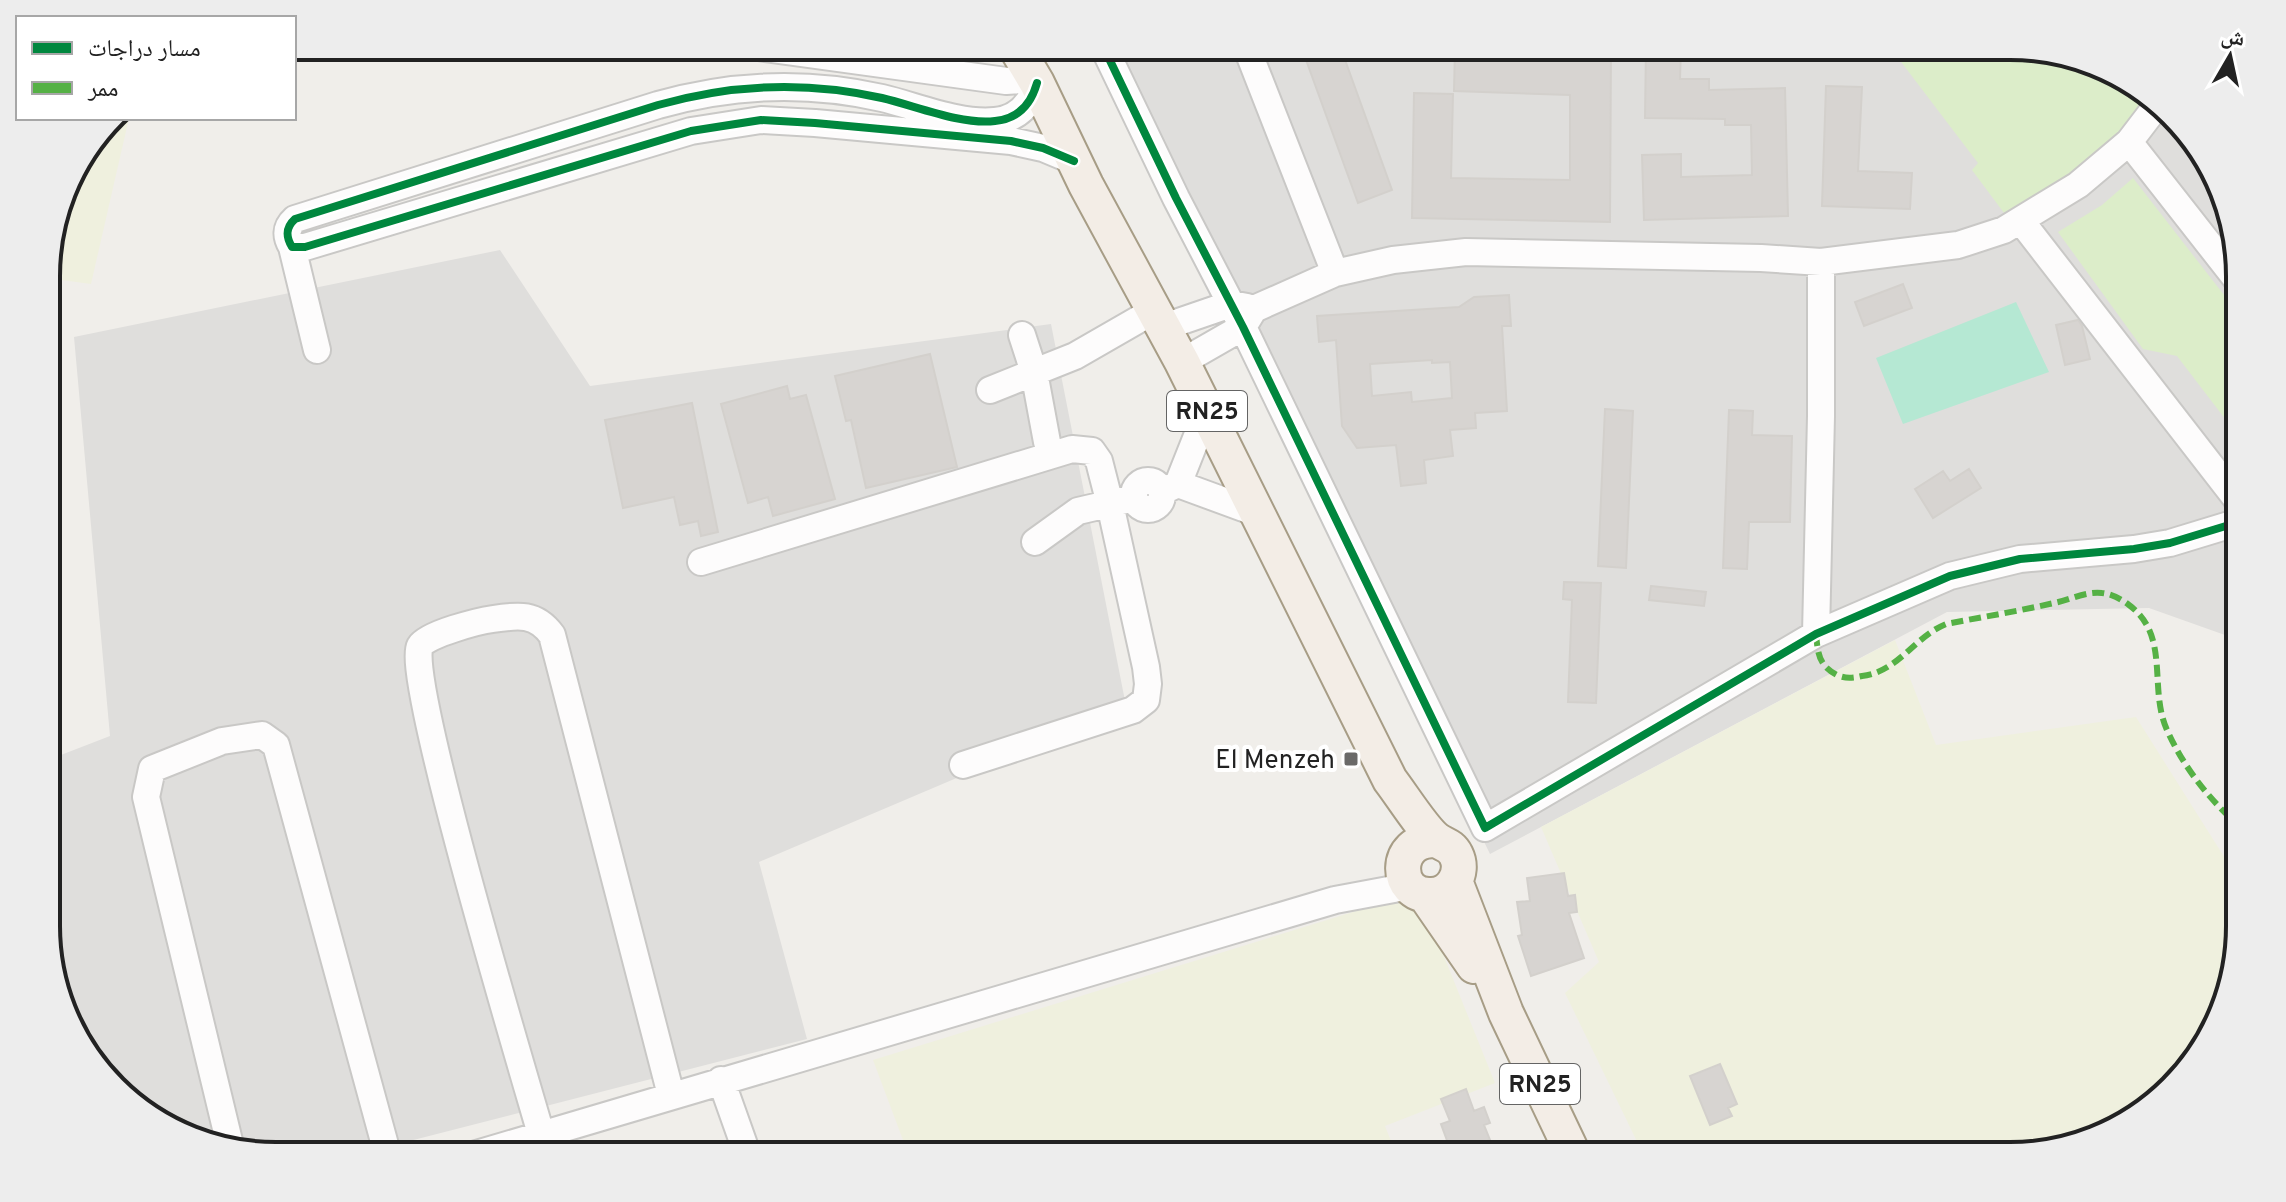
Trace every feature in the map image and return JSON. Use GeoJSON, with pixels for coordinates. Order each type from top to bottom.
{"type":"FeatureCollection","features":[{"type":"Feature","properties":{"kind":"main road","name":"RN25"},"geometry":{"type":"LineString","coordinates":[[1023,60],[1207,411],[1390,780],[1427,866],[1506,1013],[1567,1142]]}},
{"type":"Feature","properties":{"kind":"street"},"geometry":{"type":"LineString","coordinates":[[853,60],[1006,81],[1036,81],[1033,95],[1017,114],[974,130]]}},
{"type":"Feature","properties":{"kind":"street"},"geometry":{"type":"LineString","coordinates":[[1110,60],[1176,198],[1243,313],[1485,828]]}},
{"type":"Feature","properties":{"kind":"street"},"geometry":{"type":"LineString","coordinates":[[1251,60],[1335,273]]}},
{"type":"Feature","properties":{"kind":"street"},"geometry":{"type":"LineString","coordinates":[[317,350],[292,247],[287,240],[288,229],[295,219],[658,105],[709,92],[762,87],[820,88],[879,97],[1074,161]]}},
{"type":"Feature","properties":{"kind":"street"},"geometry":{"type":"LineString","coordinates":[[1182,362],[1243,313],[1335,273],[1393,260],[1466,252],[1821,262],[1958,245],[2004,230],[2078,185],[2129,142],[2151,113]]}},
{"type":"Feature","properties":{"kind":"street"},"geometry":{"type":"LineString","coordinates":[[2129,142],[2225,265]]}},
{"type":"Feature","properties":{"kind":"street"},"geometry":{"type":"LineString","coordinates":[[2021,221],[2226,485]]}},
{"type":"Feature","properties":{"kind":"street"},"geometry":{"type":"LineString","coordinates":[[1816,634],[1821,262]]}},
{"type":"Feature","properties":{"kind":"street"},"geometry":{"type":"LineString","coordinates":[[990,390],[1159,319],[1243,313]]}},
{"type":"Feature","properties":{"kind":"street"},"geometry":{"type":"LineString","coordinates":[[1022,335],[1034,372],[1047,442]]}},
{"type":"Feature","properties":{"kind":"street"},"geometry":{"type":"LineString","coordinates":[[1035,542],[1078,511],[1122,501],[1148,510],[1160,504],[1207,411]]}},
{"type":"Feature","properties":{"kind":"street"},"geometry":{"type":"LineString","coordinates":[[701,562],[1072,449],[1092,451],[1122,501],[1146,667],[1146,700],[1133,710],[963,765]]}},
{"type":"Feature","properties":{"kind":"street"},"geometry":{"type":"LineString","coordinates":[[1170,488],[1257,513]]}},
{"type":"Feature","properties":{"kind":"street"},"geometry":{"type":"LineString","coordinates":[[515,1142],[1335,900],[1427,866],[1485,828],[1816,634],[1975,568],[2020,559],[2170,543],[2226,526]]}},
{"type":"Feature","properties":{"kind":"street"},"geometry":{"type":"LineString","coordinates":[[541,1134],[470,887],[424,701],[418,657],[420,646],[430,637],[492,619],[520,617],[543,622],[552,635],[671,1095]]}},
{"type":"Feature","properties":{"kind":"street"},"geometry":{"type":"LineString","coordinates":[[228,1136],[146,797],[152,769],[222,741],[262,735],[276,745],[384,1142]]}},
{"type":"Feature","properties":{"kind":"street"},"geometry":{"type":"LineString","coordinates":[[721,1080],[743,1142]]}},
{"type":"Feature","properties":{"kind":"shaded area"},"geometry":{"type":"Polygon","coordinates":[[[1105,60],[2010,60],[2052,64],[2079,71],[2130,96],[2152,114],[2172,134],[2197,168],[2219,220],[2224,248],[2226,635],[2149,608],[1947,612],[1490,854],[1105,60]]]}},
{"type":"Feature","properties":{"kind":"shaded area"},"geometry":{"type":"Polygon","coordinates":[[[500,250],[590,386],[1051,324],[1126,706],[759,862],[807,1039],[406,1142],[276,1142],[234,1138],[207,1131],[156,1106],[114,1068],[96,1046],[76,1008],[62,954],[60,755],[110,736],[74,337],[500,250]]]}},
{"type":"Feature","properties":{"kind":"green space"},"geometry":{"type":"Polygon","coordinates":[[[1900,60],[2010,60],[2052,64],[2105,82],[2145,109],[2077,172],[2007,217],[1972,170],[1978,163],[1900,60]]]}},
{"type":"Feature","properties":{"kind":"green space"},"geometry":{"type":"Polygon","coordinates":[[[129,120],[91,284],[60,280],[67,220],[76,194],[96,156],[129,120]]]}},
{"type":"Feature","properties":{"kind":"green space"},"geometry":{"type":"Polygon","coordinates":[[[2133,178],[2226,298],[2226,420],[2177,356],[2143,349],[2058,232],[2102,205],[2133,178]]]}},
{"type":"Feature","properties":{"kind":"green space"},"geometry":{"type":"Polygon","coordinates":[[[2016,302],[2049,372],[1903,424],[1876,358],[2016,302]]]}},
{"type":"Feature","properties":{"kind":"green space"},"geometry":{"type":"Polygon","coordinates":[[[1895,640],[1936,745],[2136,717],[2226,860],[2226,926],[2219,982],[2204,1021],[2190,1046],[2172,1068],[2130,1106],[2079,1131],[2024,1142],[1637,1142],[1565,993],[1599,962],[1541,827],[1895,640]]]}},
{"type":"Feature","properties":{"kind":"green space"},"geometry":{"type":"Polygon","coordinates":[[[1418,892],[1495,1083],[1385,1126],[1391,1142],[904,1142],[873,1060],[1418,892]]]}},
{"type":"Feature","properties":{"kind":"building"},"geometry":{"type":"Polygon","coordinates":[[[1306,60],[1345,60],[1392,190],[1358,203],[1306,60]]]}},
{"type":"Feature","properties":{"kind":"building"},"geometry":{"type":"Polygon","coordinates":[[[1455,60],[1611,60],[1610,222],[1412,218],[1414,93],[1453,94],[1451,178],[1570,180],[1570,95],[1454,91],[1455,60]]]}},
{"type":"Feature","properties":{"kind":"building"},"geometry":{"type":"Polygon","coordinates":[[[1646,60],[1681,60],[1680,79],[1709,79],[1709,90],[1785,88],[1788,216],[1644,220],[1642,155],[1681,154],[1681,177],[1752,175],[1751,125],[1725,125],[1725,119],[1645,118],[1646,60]]]}},
{"type":"Feature","properties":{"kind":"building"},"geometry":{"type":"Polygon","coordinates":[[[1826,86],[1862,87],[1858,171],[1912,173],[1910,209],[1822,206],[1826,86]]]}},
{"type":"Feature","properties":{"kind":"building"},"geometry":{"type":"Polygon","coordinates":[[[1903,284],[1912,308],[1864,326],[1855,302],[1903,284]]]}},
{"type":"Feature","properties":{"kind":"building"},"geometry":{"type":"Polygon","coordinates":[[[1509,295],[1511,326],[1502,326],[1507,411],[1475,413],[1476,428],[1450,430],[1453,456],[1424,460],[1426,483],[1401,486],[1396,445],[1357,448],[1342,426],[1336,340],[1319,342],[1317,316],[1459,307],[1474,297],[1509,295]],[[1432,360],[1370,364],[1372,396],[1411,392],[1412,402],[1452,398],[1450,362],[1432,363],[1432,360]]]}},
{"type":"Feature","properties":{"kind":"building"},"geometry":{"type":"Polygon","coordinates":[[[2078,320],[2090,359],[2065,365],[2056,325],[2078,320]]]}},
{"type":"Feature","properties":{"kind":"building"},"geometry":{"type":"Polygon","coordinates":[[[930,354],[957,467],[866,488],[851,420],[846,421],[835,376],[930,354]]]}},
{"type":"Feature","properties":{"kind":"building"},"geometry":{"type":"Polygon","coordinates":[[[787,386],[790,399],[806,395],[835,499],[773,516],[768,497],[748,503],[721,404],[787,386]]]}},
{"type":"Feature","properties":{"kind":"building"},"geometry":{"type":"Polygon","coordinates":[[[692,403],[718,532],[701,536],[698,521],[680,525],[674,497],[623,508],[605,420],[692,403]]]}},
{"type":"Feature","properties":{"kind":"building"},"geometry":{"type":"Polygon","coordinates":[[[1605,409],[1633,411],[1626,568],[1598,566],[1605,409]]]}},
{"type":"Feature","properties":{"kind":"building"},"geometry":{"type":"Polygon","coordinates":[[[1729,410],[1753,411],[1752,435],[1792,436],[1790,522],[1749,522],[1747,569],[1723,568],[1729,410]]]}},
{"type":"Feature","properties":{"kind":"building"},"geometry":{"type":"Polygon","coordinates":[[[1969,469],[1981,488],[1933,518],[1915,489],[1943,471],[1950,481],[1969,469]]]}},
{"type":"Feature","properties":{"kind":"building"},"geometry":{"type":"Polygon","coordinates":[[[1564,582],[1601,583],[1596,703],[1568,702],[1572,600],[1563,599],[1564,582]]]}},
{"type":"Feature","properties":{"kind":"building"},"geometry":{"type":"Polygon","coordinates":[[[1651,586],[1706,592],[1704,606],[1649,600],[1651,586]]]}},
{"type":"Feature","properties":{"kind":"building"},"geometry":{"type":"Polygon","coordinates":[[[1564,873],[1568,896],[1575,895],[1577,912],[1569,913],[1584,958],[1531,976],[1518,936],[1522,935],[1517,902],[1530,901],[1527,878],[1564,873]]]}},
{"type":"Feature","properties":{"kind":"building"},"geometry":{"type":"Polygon","coordinates":[[[1720,1064],[1737,1104],[1728,1108],[1732,1116],[1710,1125],[1690,1076],[1720,1064]]]}},
{"type":"Feature","properties":{"kind":"building"},"geometry":{"type":"Polygon","coordinates":[[[1466,1089],[1474,1111],[1484,1107],[1490,1123],[1484,1125],[1490,1140],[1448,1142],[1441,1124],[1450,1121],[1441,1099],[1466,1089]]]}},
{"type":"Feature","properties":{"kind":"marked path"},"geometry":{"type":"LineString","coordinates":[[1816,634],[1819,653],[1826,667],[1840,676],[1856,677],[1886,668],[1924,637],[1946,624],[2060,602],[2090,593],[2116,597],[2142,618],[2150,632],[2157,663],[2162,714],[2174,744],[2198,782],[2226,813]]}},
{"type":"Feature","properties":{"kind":"cycle path"},"geometry":{"type":"LineString","coordinates":[[1110,60],[1243,327],[1485,828],[1816,634],[1950,576],[2020,559],[2170,543],[2226,526]]}},
{"type":"Feature","properties":{"kind":"cycle path"},"geometry":{"type":"LineString","coordinates":[[1037,83],[1031,98],[1017,114],[995,121],[953,118],[882,98],[826,89],[770,87],[686,98],[295,219],[289,226],[288,236],[292,247],[305,247],[691,131],[761,120],[1011,141],[1043,148],[1074,161]]}},
{"type":"Feature","properties":{"kind":"place","name":"El Menzeh"},"geometry":{"type":"Point","coordinates":[1351,759]}}]}
